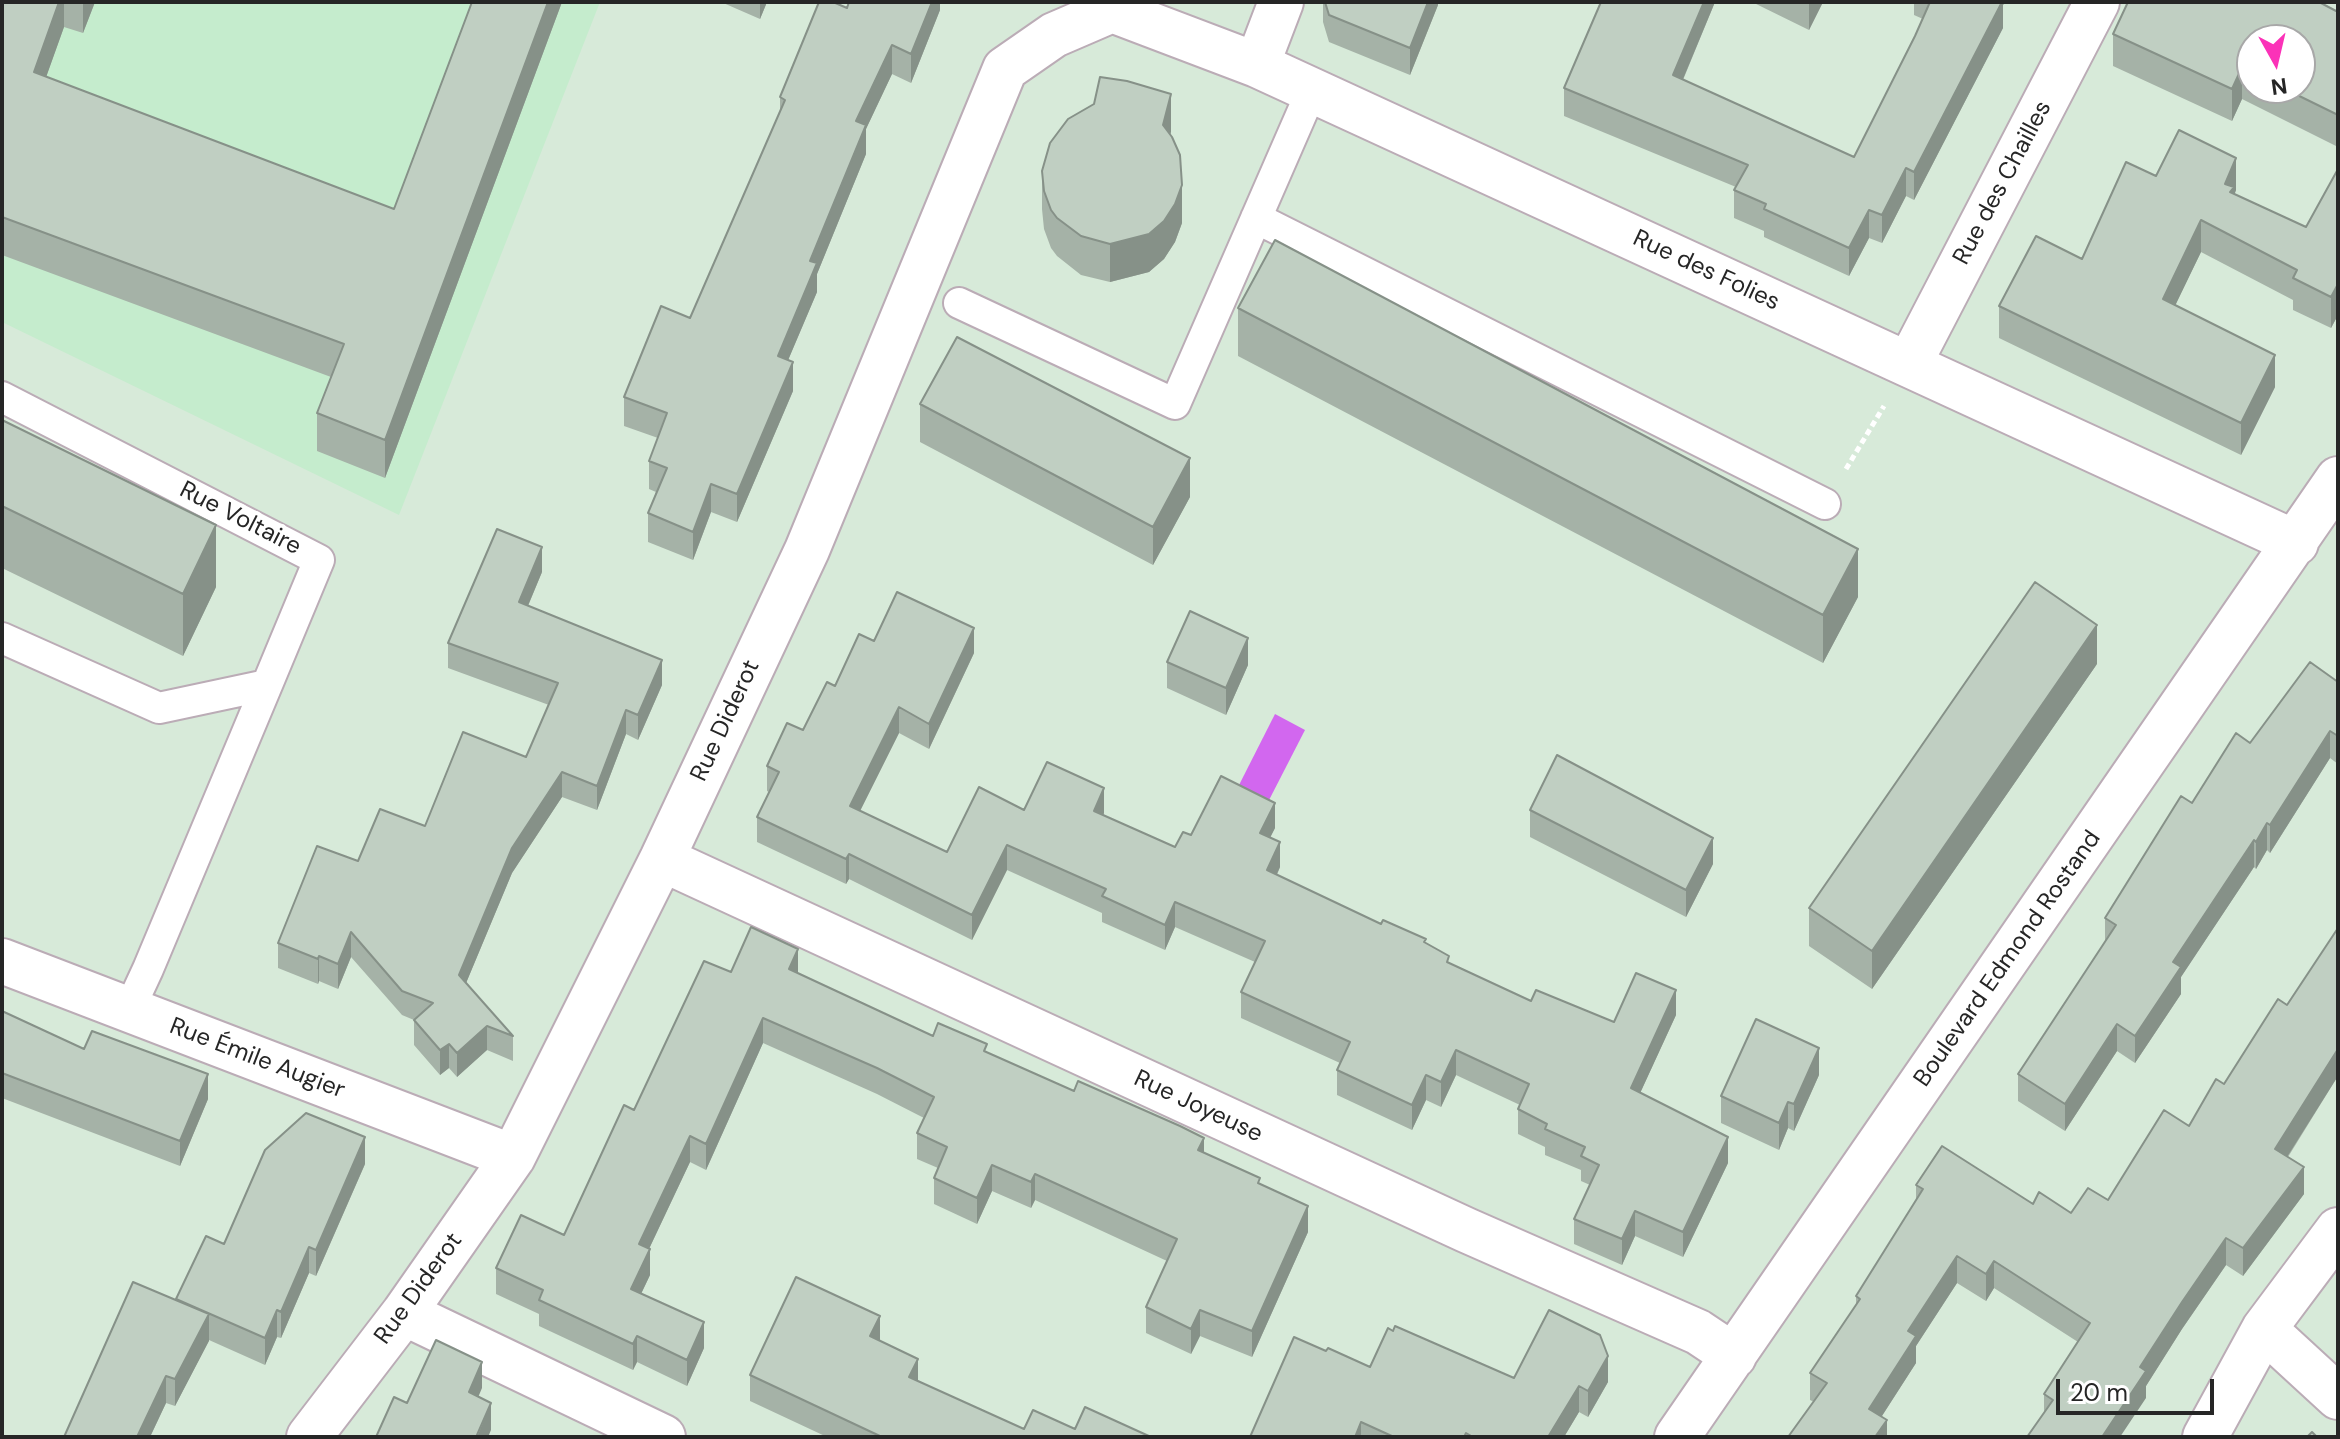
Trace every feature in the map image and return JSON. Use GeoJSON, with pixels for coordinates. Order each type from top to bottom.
{"type":"FeatureCollection","features":[{"type":"Feature","properties":{"kind":"street"},"geometry":{"type":"LineString","coordinates":[[1257,65],[1281,2]]}},
{"type":"Feature","properties":{"kind":"street","name":"Rue des Chailles"},"geometry":{"type":"LineString","coordinates":[[1909,364],[2097,2]]}},
{"type":"Feature","properties":{"kind":"street","name":"Rue des Folies"},"geometry":{"type":"LineString","coordinates":[[1112,10],[1257,65],[2296,543]]}},
{"type":"Feature","properties":{"kind":"street","name":"Rue Diderot"},"geometry":{"type":"LineString","coordinates":[[309,1437],[404,1313],[513,1157],[662,859],[807,550],[1005,69],[1049,18],[1112,10]]}},
{"type":"Feature","properties":{"kind":"street","name":"Boulevard Edmond Rostand"},"geometry":{"type":"LineString","coordinates":[[1677,1437],[2338,479]]}},
{"type":"Feature","properties":{"kind":"street","name":"Rue Joyeuse"},"geometry":{"type":"LineString","coordinates":[[662,859],[1466,1230],[1698,1332],[1734,1356]]}},
{"type":"Feature","properties":{"kind":"street","name":"Rue Émile Augier"},"geometry":{"type":"LineString","coordinates":[[2,961],[513,1157]]}},
{"type":"Feature","properties":{"kind":"street"},"geometry":{"type":"LineString","coordinates":[[2205,1437],[2264,1329],[2338,1230]]}},
{"type":"Feature","properties":{"kind":"street"},"geometry":{"type":"LineString","coordinates":[[404,1313],[663,1437]]}},
{"type":"Feature","properties":{"kind":"street"},"geometry":{"type":"LineString","coordinates":[[2264,1329],[2338,1397]]}},
{"type":"Feature","properties":{"kind":"lane"},"geometry":{"type":"LineString","coordinates":[[959,303],[1175,404],[1312,90]]}},
{"type":"Feature","properties":{"kind":"lane"},"geometry":{"type":"LineString","coordinates":[[1256,218],[1825,504]]}},
{"type":"Feature","properties":{"kind":"lane","name":"Rue Voltaire"},"geometry":{"type":"LineString","coordinates":[[2,397],[319,560],[267,685]]}},
{"type":"Feature","properties":{"kind":"lane"},"geometry":{"type":"LineString","coordinates":[[2,638],[159,708],[267,685]]}},
{"type":"Feature","properties":{"kind":"lane"},"geometry":{"type":"LineString","coordinates":[[129,1010],[267,685]]}},
{"type":"Feature","properties":{"kind":"path"},"geometry":{"type":"LineString","coordinates":[[1825,504],[1909,364]]}},
{"type":"Feature","properties":{"kind":"shaded area"},"geometry":{"type":"Polygon","coordinates":[[[2,2],[600,2],[399,515],[2,322],[2,2]]]}},
{"type":"Feature","properties":{"kind":"shaded area"},"geometry":{"type":"Polygon","coordinates":[[[1275,714],[1305,730],[1267,804],[1237,789],[1275,714]]]}},
{"type":"Feature","properties":{"kind":"building"},"geometry":{"type":"Polygon","coordinates":[[[2,2],[59,2],[34,72],[394,209],[472,2],[548,2],[385,440],[317,413],[344,344],[2,217],[2,2]]]}},
{"type":"Feature","properties":{"kind":"building"},"geometry":{"type":"Polygon","coordinates":[[[819,2],[833,2],[847,8],[849,2],[932,2],[911,54],[892,45],[856,121],[866,125],[810,261],[817,263],[778,356],[793,362],[737,494],[711,484],[693,532],[648,513],[667,468],[649,461],[667,413],[624,397],[661,306],[690,318],[785,100],[780,97],[819,2]]]}},
{"type":"Feature","properties":{"kind":"building"},"geometry":{"type":"Polygon","coordinates":[[[1325,2],[1428,2],[1410,48],[1329,15],[1325,2]]]}},
{"type":"Feature","properties":{"kind":"building"},"geometry":{"type":"Polygon","coordinates":[[[1601,2],[1704,2],[1673,75],[1854,157],[1930,2],[2002,2],[1914,172],[1906,168],[1882,215],[1869,210],[1849,248],[1764,209],[1766,204],[1734,190],[1748,165],[1564,88],[1601,2]]]}},
{"type":"Feature","properties":{"kind":"building"},"geometry":{"type":"Polygon","coordinates":[[[2128,2],[2319,2],[2338,12],[2338,115],[2316,104],[2316,24],[2236,24],[2236,80],[2232,89],[2113,34],[2128,2]]]}},
{"type":"Feature","properties":{"kind":"building"},"geometry":{"type":"Polygon","coordinates":[[[1100,77],[1171,94],[1163,125],[1180,155],[1182,185],[1164,221],[1149,234],[1110,244],[1081,236],[1057,218],[1044,191],[1042,171],[1050,143],[1068,119],[1094,104],[1100,77]]]}},
{"type":"Feature","properties":{"kind":"building"},"geometry":{"type":"Polygon","coordinates":[[[2179,130],[2236,158],[2225,184],[2234,187],[2230,192],[2306,227],[2338,169],[2338,284],[2331,297],[2293,278],[2297,270],[2201,220],[2163,299],[2275,355],[2241,423],[1999,306],[2036,236],[2082,259],[2126,162],[2156,176],[2179,130]]]}},
{"type":"Feature","properties":{"kind":"building"},"geometry":{"type":"Polygon","coordinates":[[[1275,240],[1858,549],[1823,615],[1238,308],[1275,240]]]}},
{"type":"Feature","properties":{"kind":"building"},"geometry":{"type":"Polygon","coordinates":[[[957,337],[1190,458],[1153,527],[920,404],[957,337]]]}},
{"type":"Feature","properties":{"kind":"building"},"geometry":{"type":"Polygon","coordinates":[[[2,420],[216,525],[183,594],[2,506],[2,420]]]}},
{"type":"Feature","properties":{"kind":"building"},"geometry":{"type":"Polygon","coordinates":[[[497,529],[542,547],[519,602],[662,660],[638,715],[626,710],[597,786],[562,772],[512,848],[459,975],[513,1036],[487,1026],[457,1053],[449,1044],[440,1050],[414,1020],[433,1003],[402,991],[351,932],[338,964],[278,943],[317,846],[358,861],[380,809],[425,826],[463,732],[526,757],[558,683],[448,643],[497,529]]]}},
{"type":"Feature","properties":{"kind":"building"},"geometry":{"type":"Polygon","coordinates":[[[2035,582],[2097,625],[1872,951],[1809,908],[2035,582]]]}},
{"type":"Feature","properties":{"kind":"building"},"geometry":{"type":"Polygon","coordinates":[[[897,592],[974,628],[929,724],[899,707],[850,806],[947,852],[979,787],[1024,810],[1047,762],[1104,788],[1094,811],[1175,847],[1183,832],[1191,835],[1221,776],[1275,803],[1260,833],[1280,842],[1267,870],[1381,924],[1383,920],[1426,939],[1424,942],[1449,956],[1447,962],[1531,1001],[1536,990],[1614,1022],[1636,973],[1676,990],[1631,1088],[1728,1137],[1683,1232],[1635,1211],[1622,1239],[1574,1219],[1599,1165],[1581,1156],[1585,1147],[1545,1129],[1547,1124],[1518,1109],[1529,1084],[1456,1050],[1441,1082],[1426,1075],[1412,1105],[1337,1070],[1350,1042],[1241,992],[1265,941],[1175,902],[1165,925],[1102,896],[1106,889],[1007,845],[972,915],[849,854],[846,859],[757,817],[779,772],[767,766],[787,723],[803,730],[827,682],[835,686],[859,634],[874,641],[897,592]]]}},
{"type":"Feature","properties":{"kind":"building"},"geometry":{"type":"Polygon","coordinates":[[[1190,611],[1248,638],[1226,688],[1167,662],[1190,611]]]}},
{"type":"Feature","properties":{"kind":"building"},"geometry":{"type":"Polygon","coordinates":[[[2310,662],[2338,682],[2338,736],[2330,731],[2270,825],[2267,823],[2256,842],[2254,840],[2173,962],[2181,967],[2135,1036],[2117,1024],[2065,1104],[2018,1074],[2116,925],[2105,918],[2181,796],[2192,803],[2236,733],[2250,743],[2310,662]]]}},
{"type":"Feature","properties":{"kind":"building"},"geometry":{"type":"Polygon","coordinates":[[[1557,755],[1713,838],[1686,890],[1530,810],[1557,755]]]}},
{"type":"Feature","properties":{"kind":"building"},"geometry":{"type":"Polygon","coordinates":[[[751,927],[798,949],[789,969],[933,1036],[938,1023],[987,1044],[984,1051],[1074,1091],[1078,1081],[1180,1126],[1204,1138],[1198,1150],[1260,1178],[1258,1183],[1308,1206],[1252,1331],[1200,1310],[1191,1329],[1146,1307],[1177,1239],[1035,1174],[1031,1182],[992,1165],[977,1198],[934,1178],[947,1147],[917,1133],[934,1097],[877,1068],[763,1018],[706,1144],[690,1136],[639,1244],[650,1249],[631,1289],[704,1322],[687,1360],[637,1336],[633,1344],[539,1300],[543,1290],[496,1268],[521,1215],[564,1235],[624,1105],[634,1110],[704,961],[731,972],[751,927]]]}},
{"type":"Feature","properties":{"kind":"building"},"geometry":{"type":"Polygon","coordinates":[[[2338,928],[2338,1049],[2275,1149],[2304,1167],[2243,1248],[2226,1238],[2140,1367],[2146,1371],[2102,1437],[2027,1437],[2053,1400],[2044,1394],[2090,1323],[1994,1261],[1986,1274],[1957,1256],[1908,1331],[1916,1336],[1869,1409],[1887,1420],[1875,1437],[1788,1437],[1827,1383],[1810,1373],[1860,1299],[1856,1296],[1923,1189],[1916,1185],[1942,1146],[2033,1204],[2039,1192],[2071,1213],[2088,1188],[2108,1200],[2164,1110],[2189,1126],[2216,1079],[2224,1084],[2278,999],[2287,1005],[2338,928]]]}},
{"type":"Feature","properties":{"kind":"building"},"geometry":{"type":"Polygon","coordinates":[[[2,1011],[84,1049],[92,1031],[208,1074],[180,1141],[2,1073],[2,1011]]]}},
{"type":"Feature","properties":{"kind":"building"},"geometry":{"type":"Polygon","coordinates":[[[1756,1019],[1819,1048],[1794,1104],[1788,1102],[1779,1123],[1721,1096],[1756,1019]]]}},
{"type":"Feature","properties":{"kind":"building"},"geometry":{"type":"Polygon","coordinates":[[[306,1113],[365,1137],[316,1250],[309,1247],[281,1312],[277,1310],[265,1338],[176,1299],[206,1236],[224,1244],[265,1150],[306,1113]]]}},
{"type":"Feature","properties":{"kind":"building"},"geometry":{"type":"Polygon","coordinates":[[[796,1277],[880,1316],[870,1336],[918,1359],[909,1377],[1024,1429],[1033,1410],[1075,1429],[1085,1407],[1151,1437],[882,1437],[750,1375],[796,1277]]]}},
{"type":"Feature","properties":{"kind":"building"},"geometry":{"type":"Polygon","coordinates":[[[133,1282],[209,1314],[175,1379],[166,1376],[137,1437],[64,1437],[133,1282]]]}},
{"type":"Feature","properties":{"kind":"building"},"geometry":{"type":"Polygon","coordinates":[[[1549,1310],[1600,1335],[1608,1356],[1588,1391],[1579,1386],[1548,1437],[1473,1437],[1466,1433],[1464,1437],[1394,1437],[1361,1422],[1355,1437],[1250,1437],[1294,1337],[1370,1367],[1388,1328],[1393,1331],[1395,1326],[1514,1378],[1549,1310]]]}},
{"type":"Feature","properties":{"kind":"building"},"geometry":{"type":"Polygon","coordinates":[[[436,1340],[482,1362],[469,1392],[491,1403],[477,1435],[481,1437],[376,1437],[394,1397],[407,1403],[436,1340]]]}}]}
